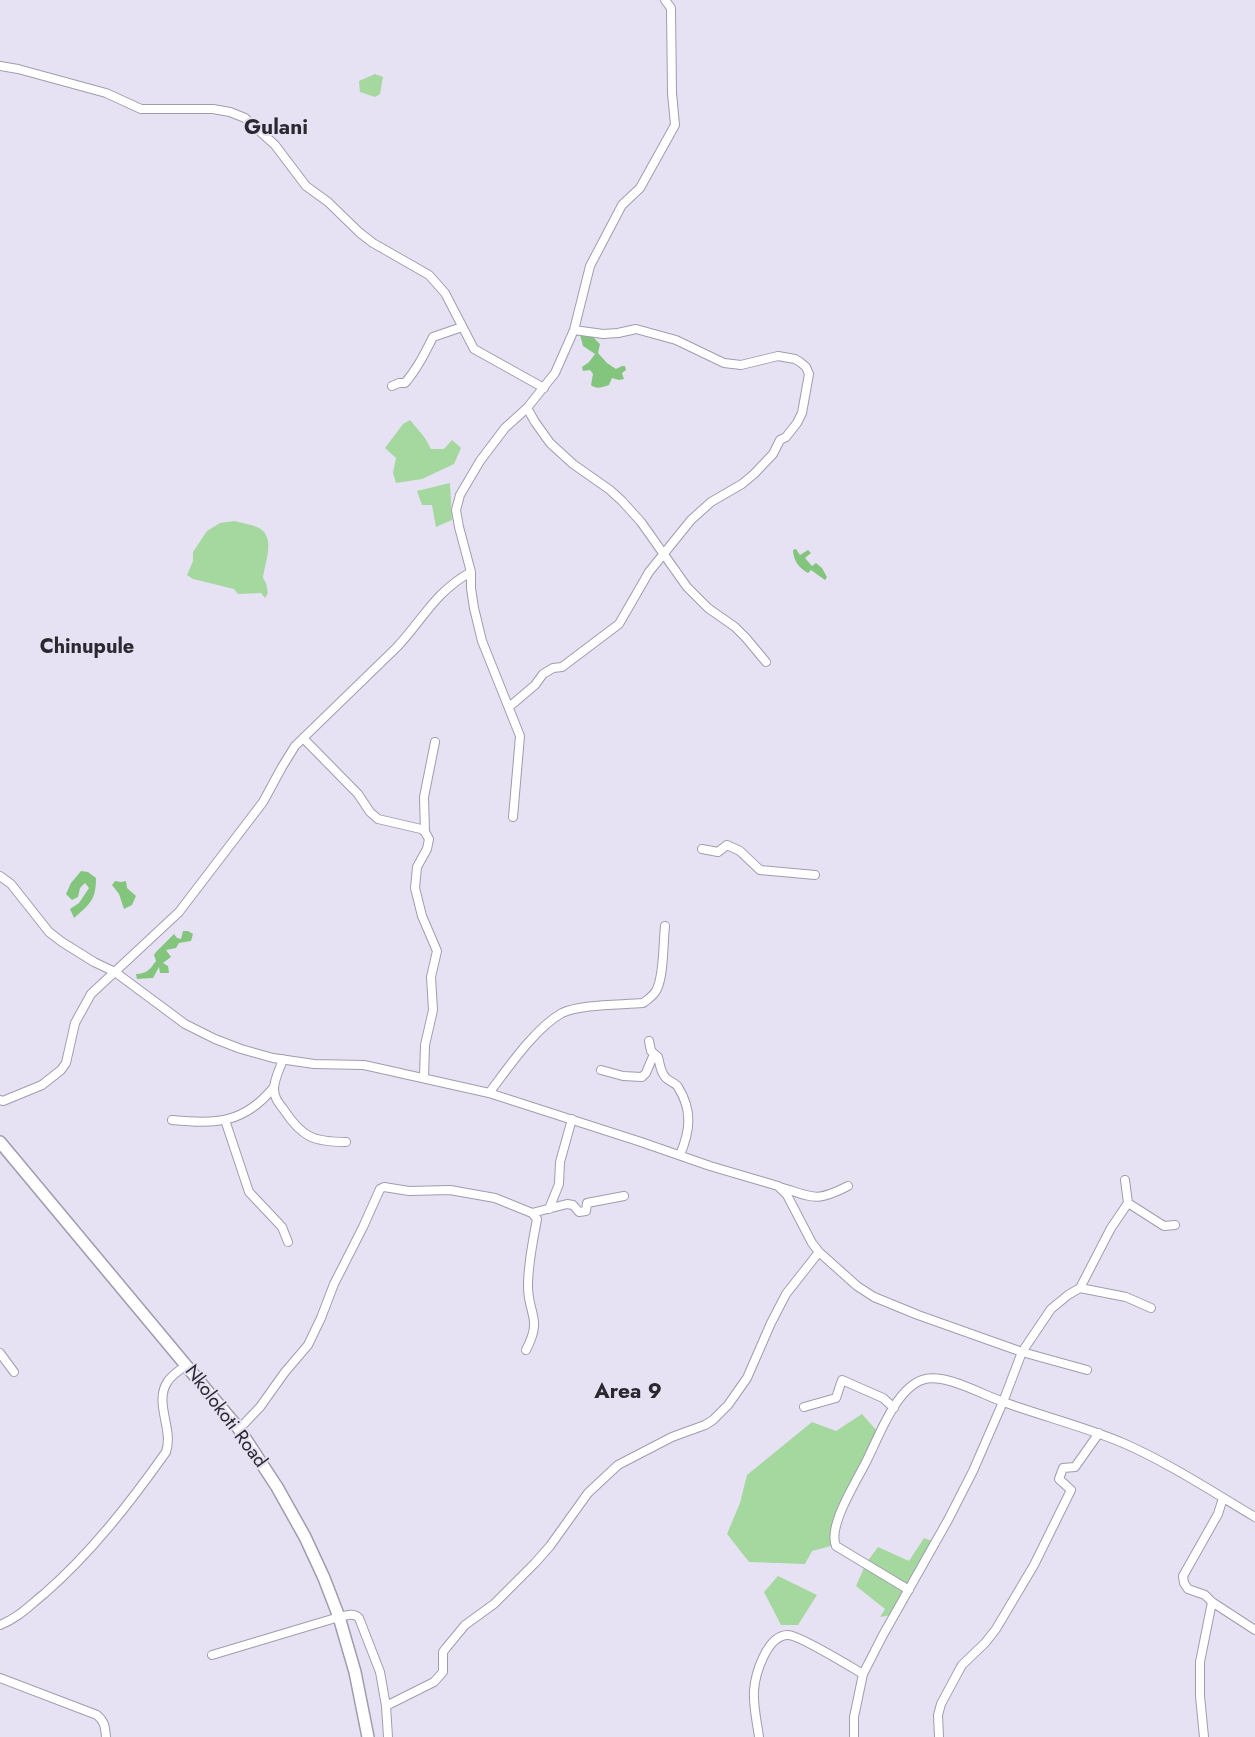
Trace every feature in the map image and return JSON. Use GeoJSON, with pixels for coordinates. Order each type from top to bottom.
{"type":"FeatureCollection","features":[{"type":"Feature","properties":{"kind":"main road","name":"Nkolokoti Road"},"geometry":{"type":"LineString","coordinates":[[1,1146],[240,1429],[277,1487],[305,1537],[324,1578],[339,1618],[355,1672],[368,1737]]}},
{"type":"Feature","properties":{"kind":"street"},"geometry":{"type":"LineString","coordinates":[[513,817],[520,736],[482,641],[474,608],[471,572],[456,510],[460,495],[472,472],[494,441],[527,408],[558,367],[574,330],[587,276],[595,257],[622,205],[640,188],[675,125],[672,93],[671,8],[665,0]]}},
{"type":"Feature","properties":{"kind":"street"},"geometry":{"type":"LineString","coordinates":[[0,66],[18,68],[106,93],[141,109],[214,109],[230,112],[245,118],[275,145],[306,186],[328,202],[360,233],[432,279],[445,293],[471,346],[478,352],[544,388]]}},
{"type":"Feature","properties":{"kind":"street"},"geometry":{"type":"LineString","coordinates":[[392,386],[399,382],[405,383],[427,352],[434,337],[462,327]]}},
{"type":"Feature","properties":{"kind":"street"},"geometry":{"type":"LineString","coordinates":[[509,707],[534,685],[543,674],[552,668],[562,667],[619,624],[649,572],[691,520],[711,502],[749,479],[773,454],[780,440],[792,430],[802,413],[809,374],[806,368],[795,359],[772,357],[741,365],[724,363],[676,340],[636,329],[618,334],[574,330]]}},
{"type":"Feature","properties":{"kind":"street"},"geometry":{"type":"LineString","coordinates":[[527,408],[550,443],[572,464],[586,472],[622,501],[641,522],[687,588],[708,608],[735,626],[766,662]]}},
{"type":"Feature","properties":{"kind":"street"},"geometry":{"type":"LineString","coordinates":[[0,1100],[3,1101],[42,1085],[61,1070],[66,1063],[72,1031],[91,994],[179,912],[263,802],[295,746],[397,647],[441,594],[471,572]]}},
{"type":"Feature","properties":{"kind":"street"},"geometry":{"type":"LineString","coordinates":[[303,738],[358,794],[370,812],[378,819],[425,832]]}},
{"type":"Feature","properties":{"kind":"street"},"geometry":{"type":"LineString","coordinates":[[424,1077],[425,1045],[433,1010],[431,978],[437,951],[422,916],[415,888],[417,867],[427,849],[429,839],[425,832],[424,796],[435,742]]}},
{"type":"Feature","properties":{"kind":"street"},"geometry":{"type":"LineString","coordinates":[[702,849],[718,852],[727,845],[740,851],[760,870],[815,875]]}},
{"type":"Feature","properties":{"kind":"street"},"geometry":{"type":"LineString","coordinates":[[0,876],[11,884],[49,932],[62,942],[94,962],[115,972],[185,1024],[240,1049],[283,1060],[314,1064],[364,1065],[489,1093],[813,1198],[831,1195],[848,1186]]}},
{"type":"Feature","properties":{"kind":"street"},"geometry":{"type":"LineString","coordinates":[[489,1093],[526,1046],[545,1027],[563,1013],[577,1009],[643,1002],[652,997],[657,991],[660,977],[665,926]]}},
{"type":"Feature","properties":{"kind":"street"},"geometry":{"type":"LineString","coordinates":[[649,1042],[651,1051],[658,1057],[658,1065],[666,1079],[678,1085],[689,1115],[689,1130],[680,1155]]}},
{"type":"Feature","properties":{"kind":"street"},"geometry":{"type":"LineString","coordinates":[[601,1070],[623,1076],[642,1077],[646,1073],[654,1054]]}},
{"type":"Feature","properties":{"kind":"street"},"geometry":{"type":"LineString","coordinates":[[283,1060],[274,1087],[274,1096],[294,1124],[302,1133],[332,1142],[346,1142]]}},
{"type":"Feature","properties":{"kind":"street"},"geometry":{"type":"LineString","coordinates":[[172,1120],[216,1122],[225,1120],[246,1112],[260,1103],[274,1087]]}},
{"type":"Feature","properties":{"kind":"street"},"geometry":{"type":"LineString","coordinates":[[549,1209],[558,1184],[560,1162],[572,1119]]}},
{"type":"Feature","properties":{"kind":"street"},"geometry":{"type":"LineString","coordinates":[[225,1120],[249,1192],[282,1227],[288,1242]]}},
{"type":"Feature","properties":{"kind":"street"},"geometry":{"type":"LineString","coordinates":[[854,1737],[854,1717],[864,1674],[883,1635],[973,1471],[1022,1352],[1052,1309],[1068,1295],[1080,1288],[1111,1228],[1128,1203],[1125,1180]]}},
{"type":"Feature","properties":{"kind":"street"},"geometry":{"type":"LineString","coordinates":[[778,1186],[787,1195],[812,1243],[819,1252],[857,1286],[874,1297],[918,1315],[1022,1352],[1087,1370]]}},
{"type":"Feature","properties":{"kind":"street"},"geometry":{"type":"LineString","coordinates":[[240,1429],[260,1407],[285,1372],[308,1345],[322,1318],[334,1284],[371,1212],[380,1189],[384,1187],[409,1191],[450,1190],[495,1198],[532,1213],[537,1219],[532,1242],[528,1284],[529,1297],[535,1317],[531,1340],[526,1350]]}},
{"type":"Feature","properties":{"kind":"street"},"geometry":{"type":"LineString","coordinates":[[532,1213],[567,1204],[573,1205],[579,1212],[586,1210],[587,1203],[624,1196]]}},
{"type":"Feature","properties":{"kind":"street"},"geometry":{"type":"LineString","coordinates":[[1128,1203],[1164,1226],[1175,1225]]}},
{"type":"Feature","properties":{"kind":"street"},"geometry":{"type":"LineString","coordinates":[[386,1706],[434,1682],[440,1677],[443,1672],[443,1652],[446,1648],[465,1626],[494,1604],[535,1563],[550,1546],[588,1493],[618,1465],[672,1437],[705,1425],[728,1405],[747,1378],[786,1294],[819,1252]]}},
{"type":"Feature","properties":{"kind":"street"},"geometry":{"type":"LineString","coordinates":[[1080,1288],[1126,1297],[1151,1308]]}},
{"type":"Feature","properties":{"kind":"street"},"geometry":{"type":"LineString","coordinates":[[0,1353],[14,1372]]}},
{"type":"Feature","properties":{"kind":"street"},"geometry":{"type":"LineString","coordinates":[[0,1625],[19,1616],[78,1562],[127,1505],[161,1459],[170,1443],[163,1401],[164,1390],[168,1380],[186,1365]]}},
{"type":"Feature","properties":{"kind":"street"},"geometry":{"type":"LineString","coordinates":[[909,1590],[836,1546],[833,1537],[840,1514],[894,1408],[905,1391],[912,1385],[932,1378],[951,1382],[1003,1402],[1098,1434],[1144,1453],[1255,1517]]}},
{"type":"Feature","properties":{"kind":"street"},"geometry":{"type":"LineString","coordinates":[[804,1407],[836,1398],[842,1380],[883,1398],[894,1408]]}},
{"type":"Feature","properties":{"kind":"street"},"geometry":{"type":"LineString","coordinates":[[939,1737],[938,1715],[941,1704],[962,1665],[996,1630],[1034,1565],[1071,1490],[1059,1479],[1063,1468],[1075,1467],[1098,1434]]}},
{"type":"Feature","properties":{"kind":"street"},"geometry":{"type":"LineString","coordinates":[[1223,1498],[1218,1514],[1183,1576],[1184,1583],[1188,1588],[1205,1595],[1212,1602],[1255,1630]]}},
{"type":"Feature","properties":{"kind":"street"},"geometry":{"type":"LineString","coordinates":[[1204,1737],[1200,1696],[1200,1662],[1212,1602]]}},
{"type":"Feature","properties":{"kind":"street"},"geometry":{"type":"LineString","coordinates":[[212,1655],[353,1614],[359,1618],[380,1672],[386,1706],[388,1737]]}},
{"type":"Feature","properties":{"kind":"street"},"geometry":{"type":"LineString","coordinates":[[759,1737],[754,1690],[759,1665],[768,1647],[778,1637],[789,1635],[864,1674]]}},
{"type":"Feature","properties":{"kind":"street"},"geometry":{"type":"LineString","coordinates":[[0,1678],[97,1715],[102,1719],[105,1726],[106,1737]]}},
{"type":"Feature","properties":{"kind":"green space"},"geometry":{"type":"Polygon","coordinates":[[[375,74],[383,77],[380,94],[375,97],[360,92],[359,81],[375,74]]]}},
{"type":"Feature","properties":{"kind":"green space"},"geometry":{"type":"Polygon","coordinates":[[[590,334],[600,344],[598,353],[607,363],[616,369],[625,366],[626,370],[622,373],[624,379],[612,378],[609,385],[597,388],[591,385],[593,374],[590,370],[583,371],[582,367],[595,354],[583,346],[580,335],[590,334]]]}},
{"type":"Feature","properties":{"kind":"green space"},"geometry":{"type":"Polygon","coordinates":[[[410,420],[425,438],[431,449],[444,449],[452,440],[461,448],[454,464],[422,479],[396,483],[393,473],[396,458],[385,448],[403,424],[410,420]]]}},
{"type":"Feature","properties":{"kind":"green space"},"geometry":{"type":"Polygon","coordinates":[[[450,483],[452,520],[436,527],[432,505],[422,505],[417,491],[450,483]]]}},
{"type":"Feature","properties":{"kind":"green space"},"geometry":{"type":"Polygon","coordinates":[[[234,521],[257,527],[267,536],[268,550],[263,578],[268,593],[265,598],[261,593],[238,594],[234,589],[193,579],[187,575],[193,561],[193,552],[207,531],[220,523],[234,521]]]}},
{"type":"Feature","properties":{"kind":"green space"},"geometry":{"type":"Polygon","coordinates":[[[796,549],[800,555],[808,550],[811,553],[805,558],[812,566],[816,563],[822,568],[827,577],[825,580],[811,570],[808,573],[799,566],[793,554],[793,550],[796,549]]]}},
{"type":"Feature","properties":{"kind":"green space"},"geometry":{"type":"Polygon","coordinates":[[[81,871],[88,872],[96,878],[95,892],[88,905],[74,918],[70,909],[79,903],[89,888],[85,883],[80,888],[78,897],[72,900],[66,894],[71,883],[81,871]]]}},
{"type":"Feature","properties":{"kind":"green space"},"geometry":{"type":"Polygon","coordinates":[[[115,881],[126,881],[127,888],[136,896],[132,905],[124,909],[119,894],[112,885],[115,881]]]}},
{"type":"Feature","properties":{"kind":"green space"},"geometry":{"type":"Polygon","coordinates":[[[183,931],[193,934],[191,941],[179,943],[176,948],[166,950],[171,957],[163,963],[168,966],[169,973],[160,973],[159,967],[153,978],[137,979],[136,974],[146,972],[156,961],[154,955],[156,952],[174,934],[177,938],[181,939],[183,931]]]}},
{"type":"Feature","properties":{"kind":"green space"},"geometry":{"type":"Polygon","coordinates":[[[862,1414],[878,1432],[836,1513],[831,1546],[812,1551],[805,1564],[749,1562],[727,1534],[740,1503],[747,1475],[812,1422],[836,1431],[862,1414]]]}},
{"type":"Feature","properties":{"kind":"green space"},"geometry":{"type":"Polygon","coordinates":[[[924,1538],[932,1541],[908,1585],[867,1562],[878,1547],[909,1561],[924,1538]]]}},
{"type":"Feature","properties":{"kind":"green space"},"geometry":{"type":"Polygon","coordinates":[[[864,1568],[905,1591],[891,1615],[880,1617],[885,1609],[856,1586],[864,1568]]]}},
{"type":"Feature","properties":{"kind":"green space"},"geometry":{"type":"Polygon","coordinates":[[[778,1576],[817,1595],[798,1625],[781,1625],[764,1592],[778,1576]]]}},
{"type":"Feature","properties":{"kind":"district","name":"Gulani"},"geometry":{"type":"Point","coordinates":[276,129]}},
{"type":"Feature","properties":{"kind":"district","name":"Chinupule"},"geometry":{"type":"Point","coordinates":[87,648]}},
{"type":"Feature","properties":{"kind":"district","name":"Area 9"},"geometry":{"type":"Point","coordinates":[628,1393]}}]}
